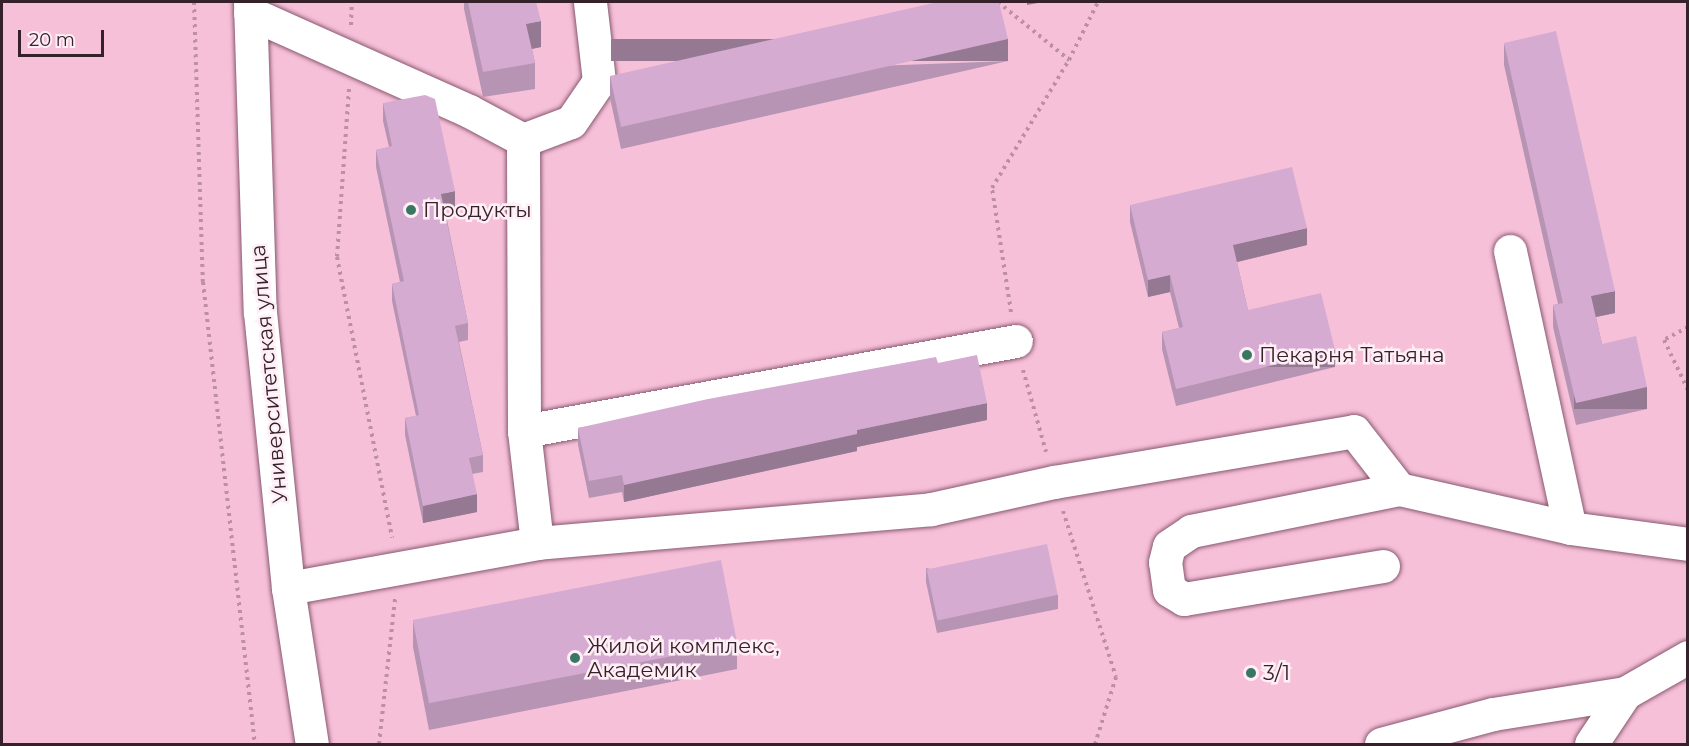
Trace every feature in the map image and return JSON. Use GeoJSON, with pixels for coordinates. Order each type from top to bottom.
{"type":"FeatureCollection","features":[{"type":"Feature","properties":{"kind":"main road"},"geometry":{"type":"LineString","coordinates":[[250,7],[523,140],[571,122],[599,81],[590,2]]}},
{"type":"Feature","properties":{"kind":"main road","name":"Университетская улица"},"geometry":{"type":"LineString","coordinates":[[250,7],[260,312],[288,588],[312,744]]}},
{"type":"Feature","properties":{"kind":"main road"},"geometry":{"type":"LineString","coordinates":[[599,81],[634,73]]}},
{"type":"Feature","properties":{"kind":"main road"},"geometry":{"type":"LineString","coordinates":[[523,140],[524,431],[537,543]]}},
{"type":"Feature","properties":{"kind":"main road"},"geometry":{"type":"LineString","coordinates":[[1510,251],[1570,528]]}},
{"type":"Feature","properties":{"kind":"main road"},"geometry":{"type":"LineString","coordinates":[[524,431],[1016,341]]}},
{"type":"Feature","properties":{"kind":"main road"},"geometry":{"type":"LineString","coordinates":[[288,588],[537,543],[931,508],[1054,482],[1354,431],[1399,489]]}},
{"type":"Feature","properties":{"kind":"main road"},"geometry":{"type":"LineString","coordinates":[[1383,566],[1184,599],[1169,590],[1165,562],[1169,546],[1191,531],[1399,489],[1570,528],[1688,544]]}},
{"type":"Feature","properties":{"kind":"main road"},"geometry":{"type":"LineString","coordinates":[[1381,744],[1493,714],[1625,693],[1688,657]]}},
{"type":"Feature","properties":{"kind":"main road"},"geometry":{"type":"LineString","coordinates":[[1591,744],[1625,693]]}},
{"type":"Feature","properties":{"kind":"path"},"geometry":{"type":"LineString","coordinates":[[194,2],[203,282],[255,744]]}},
{"type":"Feature","properties":{"kind":"path"},"geometry":{"type":"LineString","coordinates":[[998,2],[1069,60]]}},
{"type":"Feature","properties":{"kind":"path"},"geometry":{"type":"LineString","coordinates":[[1095,744],[1116,677],[1054,482],[1016,341],[992,188],[1069,60],[1098,2]]}},
{"type":"Feature","properties":{"kind":"path"},"geometry":{"type":"LineString","coordinates":[[351,58],[337,257],[398,568],[379,744]]}},
{"type":"Feature","properties":{"kind":"path"},"geometry":{"type":"LineString","coordinates":[[1688,327],[1664,340],[1688,390]]}},
{"type":"Feature","properties":{"kind":"building"},"geometry":{"type":"Polygon","coordinates":[[[468,2],[536,2],[541,21],[526,24],[535,63],[483,72],[468,2]]]}},
{"type":"Feature","properties":{"kind":"building"},"geometry":{"type":"Polygon","coordinates":[[[938,2],[999,2],[1008,39],[621,127],[610,76],[938,2]]]}},
{"type":"Feature","properties":{"kind":"building"},"geometry":{"type":"Polygon","coordinates":[[[1556,31],[1615,291],[1591,296],[1602,344],[1636,336],[1647,387],[1576,403],[1553,305],[1563,303],[1504,43],[1556,31]]]}},
{"type":"Feature","properties":{"kind":"building"},"geometry":{"type":"Polygon","coordinates":[[[425,95],[435,99],[455,191],[441,194],[468,323],[455,326],[483,455],[469,458],[477,494],[423,506],[405,418],[419,415],[392,284],[404,281],[376,150],[392,146],[383,103],[425,95]]]}},
{"type":"Feature","properties":{"kind":"building"},"geometry":{"type":"Polygon","coordinates":[[[1292,167],[1307,228],[1233,245],[1248,310],[1321,293],[1335,350],[1176,389],[1162,332],[1183,327],[1170,275],[1148,280],[1130,205],[1292,167]]]}},
{"type":"Feature","properties":{"kind":"building"},"geometry":{"type":"Polygon","coordinates":[[[977,355],[987,403],[857,430],[857,434],[624,485],[622,475],[589,481],[578,428],[708,399],[936,357],[938,363],[977,355]]]}},
{"type":"Feature","properties":{"kind":"building"},"geometry":{"type":"Polygon","coordinates":[[[1047,544],[1058,595],[937,620],[927,570],[1047,544]]]}},
{"type":"Feature","properties":{"kind":"building","name":"Жилой комплекс, Академик"},"geometry":{"type":"Polygon","coordinates":[[[721,560],[737,643],[429,703],[413,620],[721,560]]]}},
{"type":"Feature","properties":{"kind":"place","name":"Продукты"},"geometry":{"type":"Point","coordinates":[411,210]}},
{"type":"Feature","properties":{"kind":"place","name":"Пекарня Татьяна"},"geometry":{"type":"Point","coordinates":[1247,355]}},
{"type":"Feature","properties":{"kind":"place","name":"Жилой комплекс, Академик"},"geometry":{"type":"Point","coordinates":[575,658]}},
{"type":"Feature","properties":{"kind":"place","name":"3/1"},"geometry":{"type":"Point","coordinates":[1251,673]}}]}
